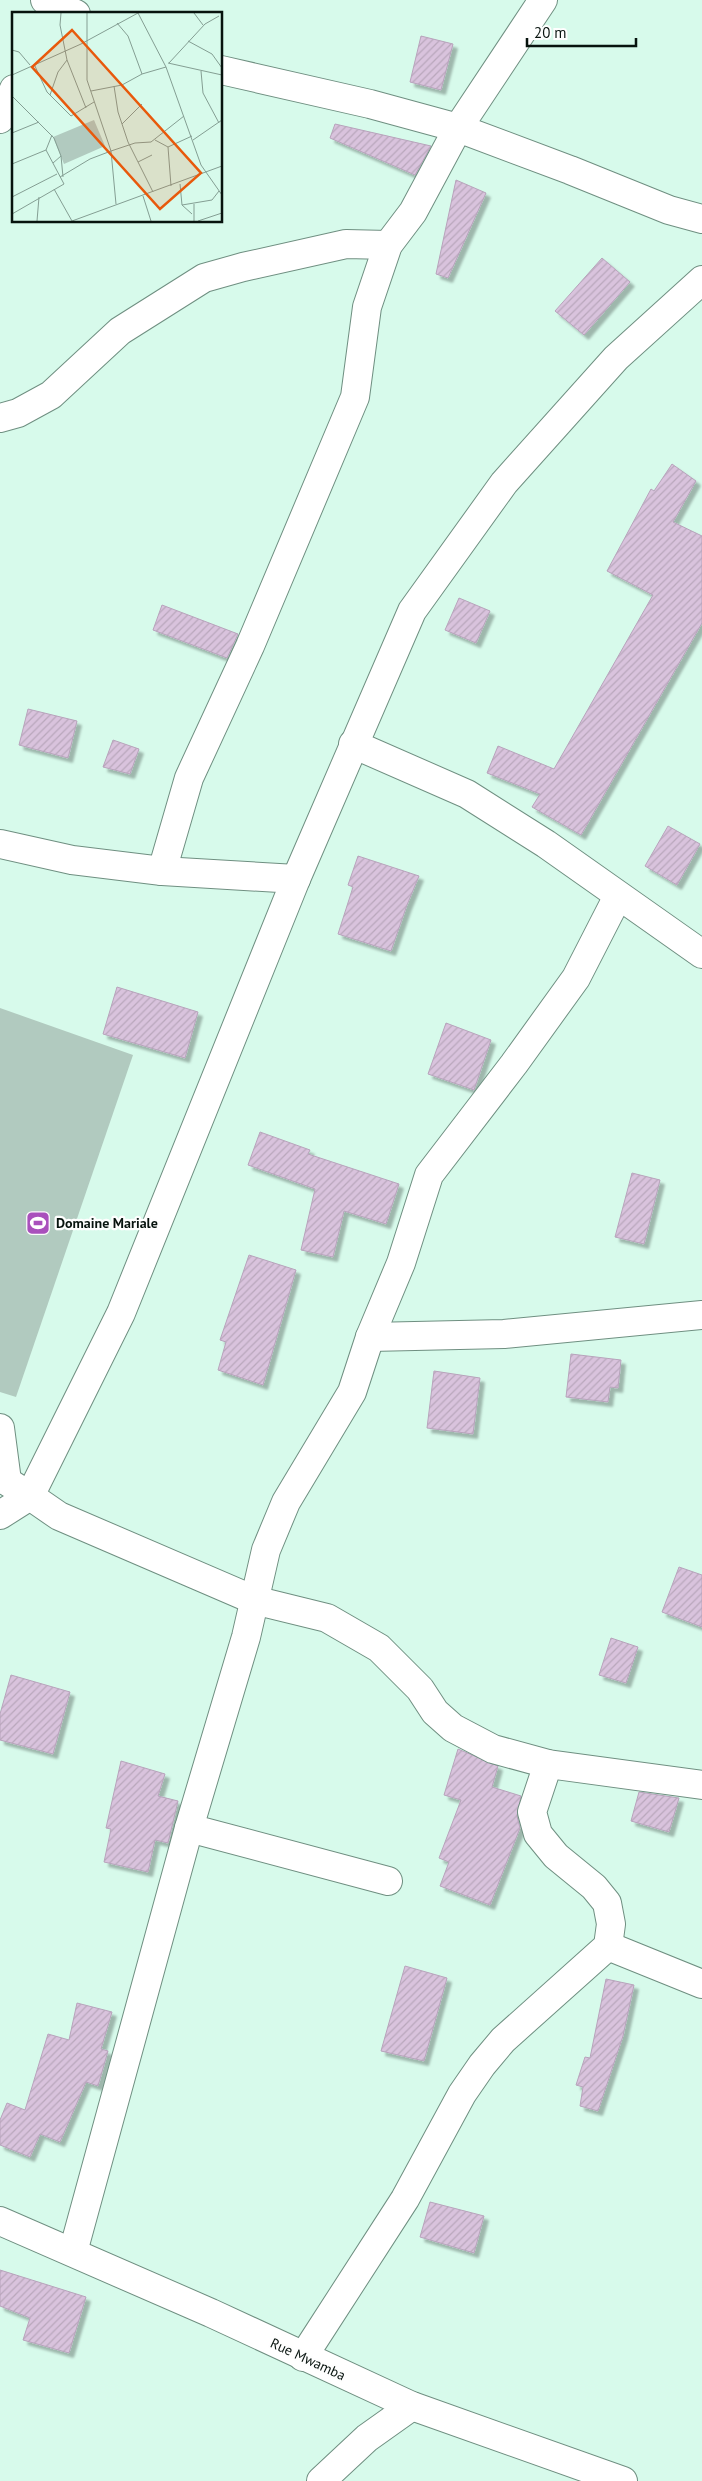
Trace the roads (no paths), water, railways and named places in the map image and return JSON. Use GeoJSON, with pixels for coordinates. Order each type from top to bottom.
{"type":"FeatureCollection","features":[{"type":"Feature","properties":{"kind":"street"},"geometry":{"type":"LineString","coordinates":[[39,12],[44,0],[71,12]]}},
{"type":"Feature","properties":{"kind":"street"},"geometry":{"type":"LineString","coordinates":[[162,871],[189,778],[254,637],[355,397],[366,307],[388,244],[413,212],[458,128],[543,0]]}},
{"type":"Feature","properties":{"kind":"street"},"geometry":{"type":"LineString","coordinates":[[222,70],[370,104],[458,128],[669,210],[702,219]]}},
{"type":"Feature","properties":{"kind":"street"},"geometry":{"type":"LineString","coordinates":[[0,119],[12,93]]}},
{"type":"Feature","properties":{"kind":"street"},"geometry":{"type":"LineString","coordinates":[[0,418],[18,413],[51,396],[120,332],[204,278],[243,267],[346,244],[388,244]]}},
{"type":"Feature","properties":{"kind":"street"},"geometry":{"type":"LineString","coordinates":[[0,1515],[30,1496],[121,1313],[296,879],[412,611],[504,483],[616,358],[702,280]]}},
{"type":"Feature","properties":{"kind":"street"},"geometry":{"type":"LineString","coordinates":[[353,744],[467,794],[546,844],[702,954]]}},
{"type":"Feature","properties":{"kind":"street"},"geometry":{"type":"LineString","coordinates":[[0,844],[72,860],[162,871],[296,879]]}},
{"type":"Feature","properties":{"kind":"street"},"geometry":{"type":"LineString","coordinates":[[73,2252],[189,1828],[246,1637],[266,1550],[286,1502],[352,1392],[370,1337],[401,1263],[429,1175],[514,1064],[576,978],[618,896]]}},
{"type":"Feature","properties":{"kind":"street"},"geometry":{"type":"LineString","coordinates":[[370,1337],[504,1334],[702,1315]]}},
{"type":"Feature","properties":{"kind":"street"},"geometry":{"type":"LineString","coordinates":[[0,1428],[4,1479],[59,1516],[254,1600],[327,1618],[379,1648],[420,1689],[435,1712],[452,1728],[493,1749],[548,1764],[702,1785]]}},
{"type":"Feature","properties":{"kind":"street"},"geometry":{"type":"LineString","coordinates":[[303,2358],[406,2199],[462,2094],[482,2064],[503,2040],[608,1946],[611,1924],[608,1903],[594,1887],[556,1856],[538,1834],[532,1812],[548,1764]]}},
{"type":"Feature","properties":{"kind":"street"},"geometry":{"type":"LineString","coordinates":[[189,1828],[388,1881]]}},
{"type":"Feature","properties":{"kind":"street"},"geometry":{"type":"LineString","coordinates":[[608,1946],[702,1984]]}},
{"type":"Feature","properties":{"kind":"street","name":"Rue Mwamba"},"geometry":{"type":"LineString","coordinates":[[0,2221],[211,2313],[303,2358],[412,2406],[623,2481]]}},
{"type":"Feature","properties":{"kind":"street"},"geometry":{"type":"LineString","coordinates":[[322,2481],[367,2438],[412,2406]]}},
{"type":"Feature","properties":{"kind":"place","name":"Domaine Mariale"},"geometry":{"type":"Point","coordinates":[38,1223]}}]}
